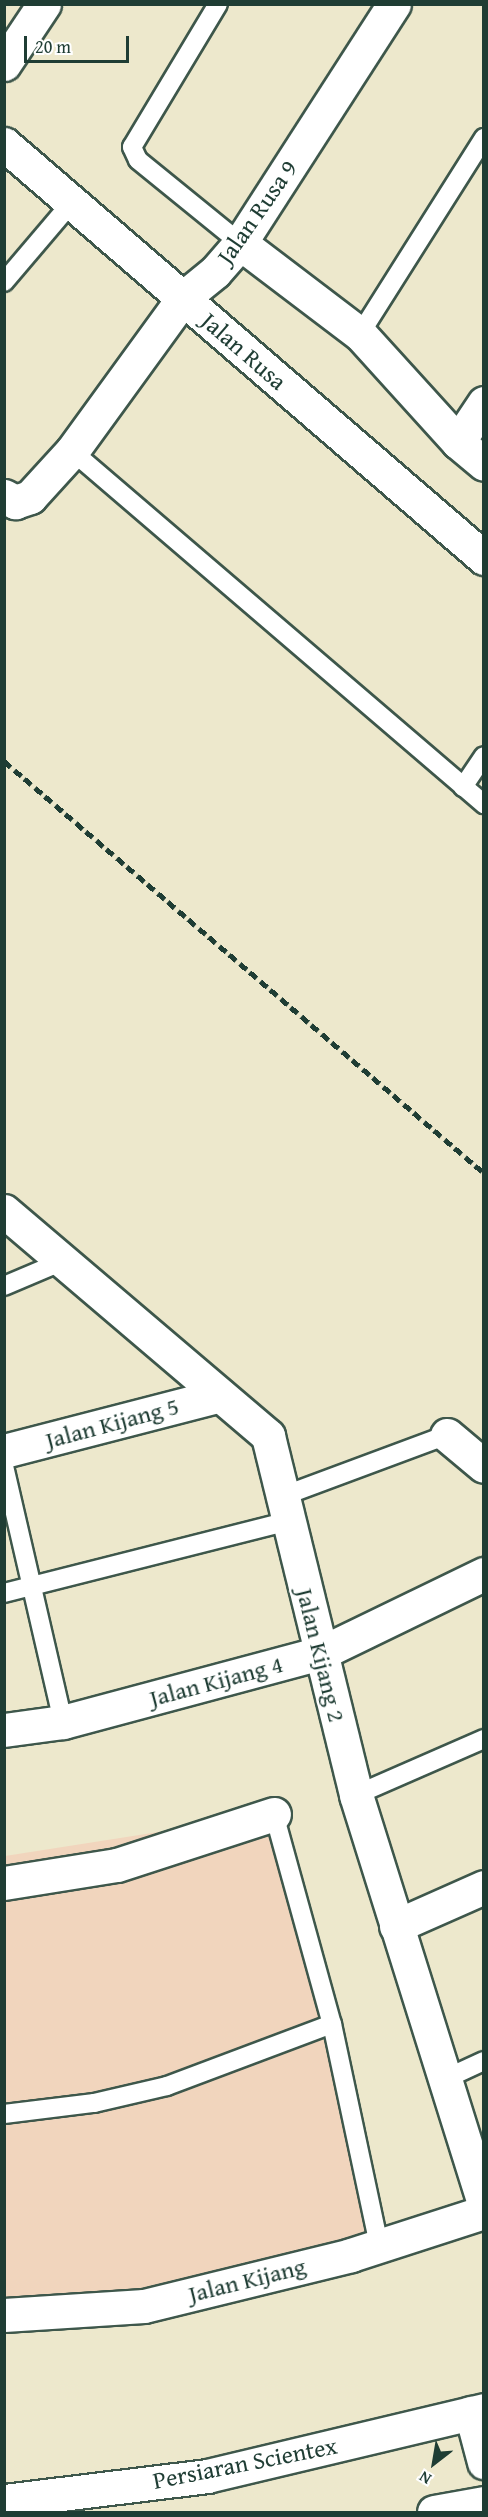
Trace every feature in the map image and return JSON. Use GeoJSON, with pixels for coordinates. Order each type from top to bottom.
{"type":"FeatureCollection","features":[{"type":"Feature","properties":{"kind":"street"},"geometry":{"type":"LineString","coordinates":[[4,64],[44,4]]}},
{"type":"Feature","properties":{"kind":"street","name":"Jalan Rusa 9"},"geometry":{"type":"LineString","coordinates":[[5,496],[23,502],[72,451],[183,298],[215,272],[240,243],[394,4]]}},
{"type":"Feature","properties":{"kind":"street","name":"Jalan Rusa"},"geometry":{"type":"LineString","coordinates":[[4,144],[483,558]]}},
{"type":"Feature","properties":{"kind":"street"},"geometry":{"type":"LineString","coordinates":[[240,243],[360,334],[458,442],[483,464]]}},
{"type":"Feature","properties":{"kind":"street"},"geometry":{"type":"LineString","coordinates":[[458,442],[483,403]]}},
{"type":"Feature","properties":{"kind":"street","name":"Jalan Kijang 2"},"geometry":{"type":"LineString","coordinates":[[4,1211],[268,1436],[356,1795],[483,2204]]}},
{"type":"Feature","properties":{"kind":"street","name":"Jalan Kijang 5"},"geometry":{"type":"LineString","coordinates":[[4,1451],[220,1395]]}},
{"type":"Feature","properties":{"kind":"street"},"geometry":{"type":"LineString","coordinates":[[447,1435],[483,1466]]}},
{"type":"Feature","properties":{"kind":"street","name":"Jalan Kijang 4"},"geometry":{"type":"LineString","coordinates":[[4,1730],[63,1722],[321,1653],[483,1574]]}},
{"type":"Feature","properties":{"kind":"street"},"geometry":{"type":"LineString","coordinates":[[4,1883],[117,1865],[274,1814]]}},
{"type":"Feature","properties":{"kind":"street"},"geometry":{"type":"LineString","coordinates":[[396,1926],[483,1887]]}},
{"type":"Feature","properties":{"kind":"street","name":"Jalan Kijang"},"geometry":{"type":"LineString","coordinates":[[4,2315],[144,2306],[379,2246],[483,2212]]}},
{"type":"Feature","properties":{"kind":"street"},"geometry":{"type":"LineString","coordinates":[[477,2412],[483,2462]]}},
{"type":"Feature","properties":{"kind":"street","name":"Persiaran Scientex"},"geometry":{"type":"LineString","coordinates":[[4,2500],[207,2476],[477,2412]]}},
{"type":"Feature","properties":{"kind":"street"},"geometry":{"type":"LineString","coordinates":[[434,2512],[483,2503]]}},
{"type":"Feature","properties":{"kind":"lane"},"geometry":{"type":"LineString","coordinates":[[218,4],[132,147],[138,160],[240,243]]}},
{"type":"Feature","properties":{"kind":"lane"},"geometry":{"type":"LineString","coordinates":[[360,334],[483,138]]}},
{"type":"Feature","properties":{"kind":"lane"},"geometry":{"type":"LineString","coordinates":[[4,282],[72,202]]}},
{"type":"Feature","properties":{"kind":"lane"},"geometry":{"type":"LineString","coordinates":[[72,451],[483,804]]}},
{"type":"Feature","properties":{"kind":"lane"},"geometry":{"type":"LineString","coordinates":[[463,787],[483,756]]}},
{"type":"Feature","properties":{"kind":"lane"},"geometry":{"type":"LineString","coordinates":[[4,1286],[63,1261]]}},
{"type":"Feature","properties":{"kind":"lane"},"geometry":{"type":"LineString","coordinates":[[4,1593],[286,1509],[447,1435]]}},
{"type":"Feature","properties":{"kind":"lane"},"geometry":{"type":"LineString","coordinates":[[4,1466],[63,1722]]}},
{"type":"Feature","properties":{"kind":"lane"},"geometry":{"type":"LineString","coordinates":[[356,1795],[483,1739]]}},
{"type":"Feature","properties":{"kind":"lane"},"geometry":{"type":"LineString","coordinates":[[274,1814],[332,2024],[379,2246]]}},
{"type":"Feature","properties":{"kind":"lane"},"geometry":{"type":"LineString","coordinates":[[4,2114],[94,2103],[167,2086],[332,2024]]}},
{"type":"Feature","properties":{"kind":"lane"},"geometry":{"type":"LineString","coordinates":[[444,2079],[483,2061]]}},
{"type":"Feature","properties":{"kind":"shaded area"},"geometry":{"type":"Polygon","coordinates":[[[274,1814],[379,2245],[5,2315],[5,1856],[274,1814]]]}},
{"type":"Feature","properties":{"kind":"railway"},"geometry":{"type":"LineString","coordinates":[[4,761],[484,1173]]}}]}
